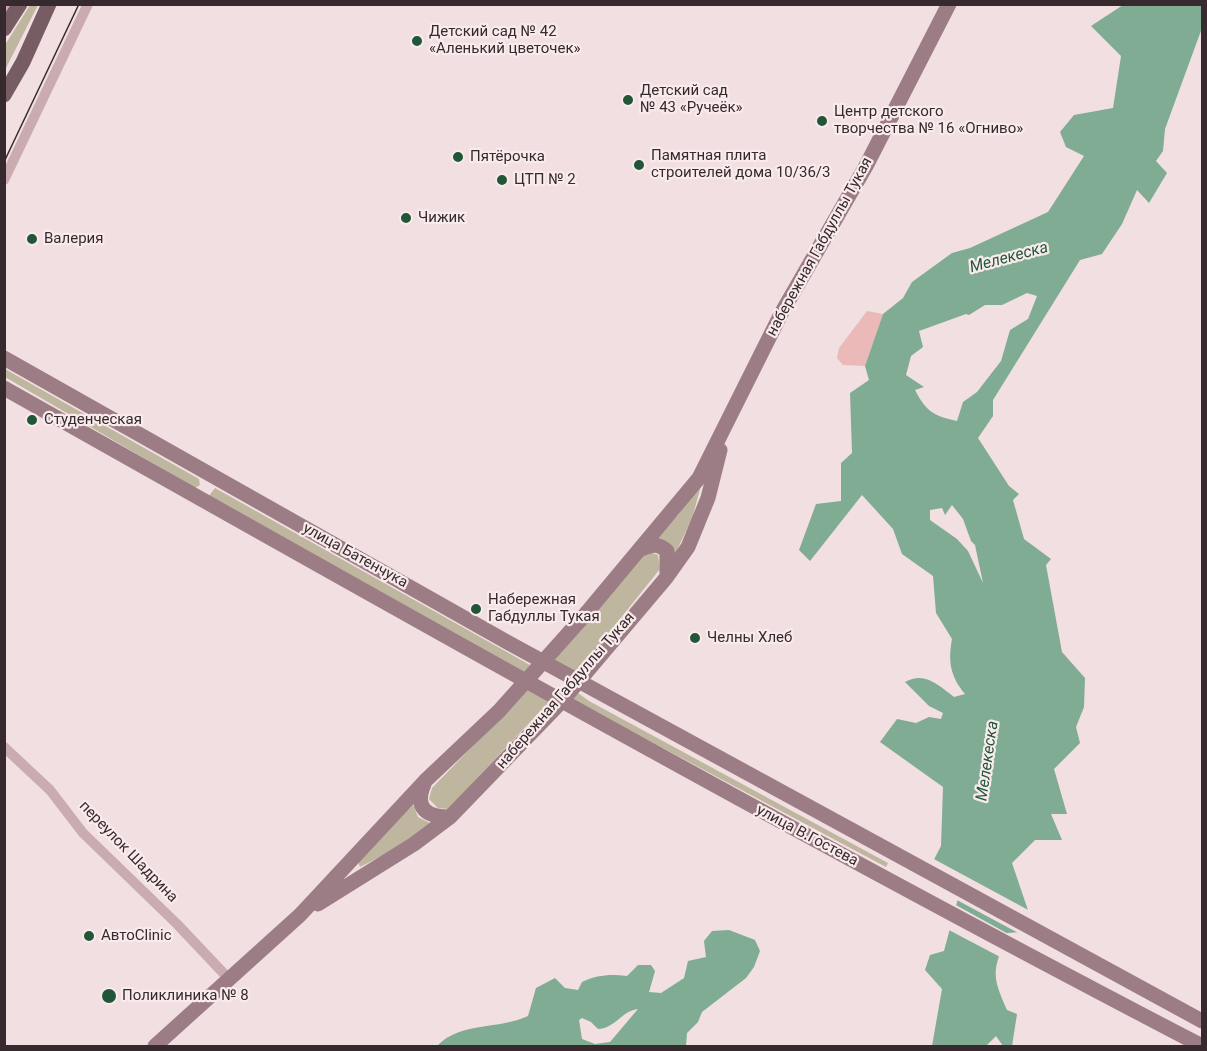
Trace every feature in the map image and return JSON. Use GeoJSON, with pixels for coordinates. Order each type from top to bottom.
{"type":"FeatureCollection","features":[{"type":"Feature","properties":{"kind":"main road"},"geometry":{"type":"LineString","coordinates":[[4,29],[20,4]]}},
{"type":"Feature","properties":{"kind":"main road","name":"набережная Габдуллы Тукая"},"geometry":{"type":"LineString","coordinates":[[155,1047],[300,915],[425,781],[526,682],[699,478],[782,312],[866,166],[949,4]]}},
{"type":"Feature","properties":{"kind":"main road"},"geometry":{"type":"LineString","coordinates":[[4,95],[23,62],[49,5]]}},
{"type":"Feature","properties":{"kind":"main road","name":"улица Батенчука"},"geometry":{"type":"LineString","coordinates":[[4,358],[205,473],[706,752]]}},
{"type":"Feature","properties":{"kind":"main road","name":"улица Батенчука"},"geometry":{"type":"LineString","coordinates":[[4,388],[580,713]]}},
{"type":"Feature","properties":{"kind":"main road","name":"набережная Габдуллы Тукая"},"geometry":{"type":"LineString","coordinates":[[300,915],[414,844],[450,817],[562,701],[666,578],[696,531],[708,498],[725,427]]}},
{"type":"Feature","properties":{"kind":"main road"},"geometry":{"type":"LineString","coordinates":[[190,493],[200,494],[207,490],[205,473]]}},
{"type":"Feature","properties":{"kind":"main road"},"geometry":{"type":"LineString","coordinates":[[639,550],[654,544],[661,545],[667,551],[669,561],[666,578]]}},
{"type":"Feature","properties":{"kind":"main road","name":"улица В.Гостева"},"geometry":{"type":"LineString","coordinates":[[580,713],[1035,959],[1203,1046]]}},
{"type":"Feature","properties":{"kind":"main road","name":"улица В.Гостева"},"geometry":{"type":"LineString","coordinates":[[706,752],[1203,1022]]}},
{"type":"Feature","properties":{"kind":"main road"},"geometry":{"type":"LineString","coordinates":[[425,781],[419,796],[422,807],[429,814],[450,817]]}},
{"type":"Feature","properties":{"kind":"street"},"geometry":{"type":"LineString","coordinates":[[4,18],[9,4]]}},
{"type":"Feature","properties":{"kind":"street"},"geometry":{"type":"LineString","coordinates":[[4,180],[88,4]]}},
{"type":"Feature","properties":{"kind":"street","name":"переулок Шадрина"},"geometry":{"type":"LineString","coordinates":[[4,747],[50,790],[83,833],[177,924],[229,979]]}},
{"type":"Feature","properties":{"kind":"shaded area"},"geometry":{"type":"Polygon","coordinates":[[[30,5],[38,5],[5,70],[5,45],[30,5]]]}},
{"type":"Feature","properties":{"kind":"shaded area"},"geometry":{"type":"Polygon","coordinates":[[[5,369],[199,479],[200,485],[195,488],[5,377],[5,369]]]}},
{"type":"Feature","properties":{"kind":"shaded area"},"geometry":{"type":"Polygon","coordinates":[[[703,478],[692,519],[674,556],[655,539],[679,514],[703,478]]]}},
{"type":"Feature","properties":{"kind":"shaded area"},"geometry":{"type":"Polygon","coordinates":[[[215,488],[530,665],[525,672],[209,496],[215,488]]]}},
{"type":"Feature","properties":{"kind":"shaded area"},"geometry":{"type":"Polygon","coordinates":[[[647,551],[658,555],[660,569],[575,675],[552,661],[647,551]]]}},
{"type":"Feature","properties":{"kind":"shaded area"},"geometry":{"type":"Polygon","coordinates":[[[527,690],[549,702],[448,809],[438,808],[429,799],[432,788],[527,690]]]}},
{"type":"Feature","properties":{"kind":"shaded area"},"geometry":{"type":"Polygon","coordinates":[[[578,693],[888,863],[886,867],[572,699],[578,693]]]}},
{"type":"Feature","properties":{"kind":"shaded area"},"geometry":{"type":"Polygon","coordinates":[[[413,805],[418,817],[432,824],[409,842],[360,867],[357,859],[413,805]]]}},
{"type":"Feature","properties":{"kind":"sand"},"geometry":{"type":"Polygon","coordinates":[[[867,311],[883,314],[865,366],[843,365],[837,358],[839,348],[867,311]]]}},
{"type":"Feature","properties":{"kind":"water","name":"Мелекеска"},"geometry":{"type":"Polygon","coordinates":[[[1123,5],[1202,5],[1202,28],[1165,129],[1163,151],[1156,161],[1167,173],[1149,203],[1137,190],[1122,224],[1102,254],[1080,260],[993,400],[993,416],[978,438],[1009,486],[1019,494],[1013,500],[1024,539],[1051,559],[1046,565],[1062,652],[1085,678],[1084,707],[1076,727],[1080,743],[1054,769],[1067,814],[1051,814],[1062,840],[1035,840],[1012,863],[1035,931],[1007,933],[997,964],[996,979],[1007,1010],[1017,1014],[1012,1046],[1003,1046],[996,1036],[986,1046],[932,1046],[942,989],[925,970],[930,955],[944,951],[960,891],[925,877],[941,846],[943,787],[880,742],[897,719],[916,723],[929,717],[941,719],[943,713],[929,706],[905,682],[912,679],[925,679],[937,684],[954,697],[965,694],[951,668],[952,639],[936,613],[933,576],[902,554],[893,529],[862,495],[810,561],[799,550],[816,504],[841,501],[841,463],[852,453],[850,393],[869,380],[865,366],[883,314],[903,298],[912,282],[952,253],[970,248],[1048,212],[1084,156],[1066,147],[1060,132],[1074,115],[1113,108],[1121,56],[1091,26],[1123,5]],[[1027,293],[1002,305],[985,305],[969,315],[966,314],[919,331],[923,347],[911,356],[906,375],[924,387],[915,390],[931,412],[957,421],[963,402],[977,392],[1001,361],[1010,330],[1028,319],[1037,296],[1027,293]],[[952,505],[945,515],[942,508],[930,510],[930,520],[957,539],[968,551],[983,583],[975,545],[971,541],[963,519],[952,505]]]}},
{"type":"Feature","properties":{"kind":"water"},"geometry":{"type":"Polygon","coordinates":[[[729,930],[755,940],[760,951],[754,967],[746,978],[702,1012],[698,1022],[687,1033],[686,1046],[437,1046],[447,1038],[469,1029],[505,1023],[528,1016],[536,988],[555,978],[565,988],[578,990],[582,982],[593,978],[627,976],[638,965],[651,965],[655,971],[649,992],[661,993],[684,978],[688,961],[706,957],[704,941],[712,931],[729,930]],[[638,1009],[604,1028],[598,1029],[591,1022],[582,1018],[579,1020],[582,1039],[595,1044],[610,1042],[638,1009]]]}},
{"type":"Feature","properties":{"kind":"pier"},"geometry":{"type":"Polygon","coordinates":[[[932,858],[1032,912],[1038,930],[1036,934],[1022,935],[955,899],[957,892],[923,879],[932,858]]]}},
{"type":"Feature","properties":{"kind":"pier"},"geometry":{"type":"Polygon","coordinates":[[[954,904],[1012,936],[1010,936],[1002,958],[947,929],[954,904]]]}},
{"type":"Feature","properties":{"kind":"tram line"},"geometry":{"type":"LineString","coordinates":[[4,162],[79,4]]}},
{"type":"Feature","properties":{"kind":"place","name":"Детский сад № 42 «Аленький цветочек»"},"geometry":{"type":"Point","coordinates":[417,41]}},
{"type":"Feature","properties":{"kind":"place","name":"Детский сад № 43 «Ручеёк»"},"geometry":{"type":"Point","coordinates":[628,100]}},
{"type":"Feature","properties":{"kind":"place","name":"Центр детского творчества № 16 «Огниво»"},"geometry":{"type":"Point","coordinates":[822,121]}},
{"type":"Feature","properties":{"kind":"place","name":"Пятёрочка"},"geometry":{"type":"Point","coordinates":[458,157]}},
{"type":"Feature","properties":{"kind":"place","name":"Памятная плита строителей дома 10/36/3"},"geometry":{"type":"Point","coordinates":[639,165]}},
{"type":"Feature","properties":{"kind":"place","name":"ЦТП № 2"},"geometry":{"type":"Point","coordinates":[502,180]}},
{"type":"Feature","properties":{"kind":"place","name":"Чижик"},"geometry":{"type":"Point","coordinates":[406,218]}},
{"type":"Feature","properties":{"kind":"place","name":"Валерия"},"geometry":{"type":"Point","coordinates":[32,239]}},
{"type":"Feature","properties":{"kind":"place","name":"Студенческая"},"geometry":{"type":"Point","coordinates":[32,420]}},
{"type":"Feature","properties":{"kind":"place","name":"Набережная Габдуллы Тукая"},"geometry":{"type":"Point","coordinates":[476,609]}},
{"type":"Feature","properties":{"kind":"place","name":"Челны Хлеб"},"geometry":{"type":"Point","coordinates":[695,638]}},
{"type":"Feature","properties":{"kind":"place","name":"АвтоClinic"},"geometry":{"type":"Point","coordinates":[89,936]}},
{"type":"Feature","properties":{"kind":"place","name":"Поликлиника № 8"},"geometry":{"type":"Point","coordinates":[109,996]}}]}
